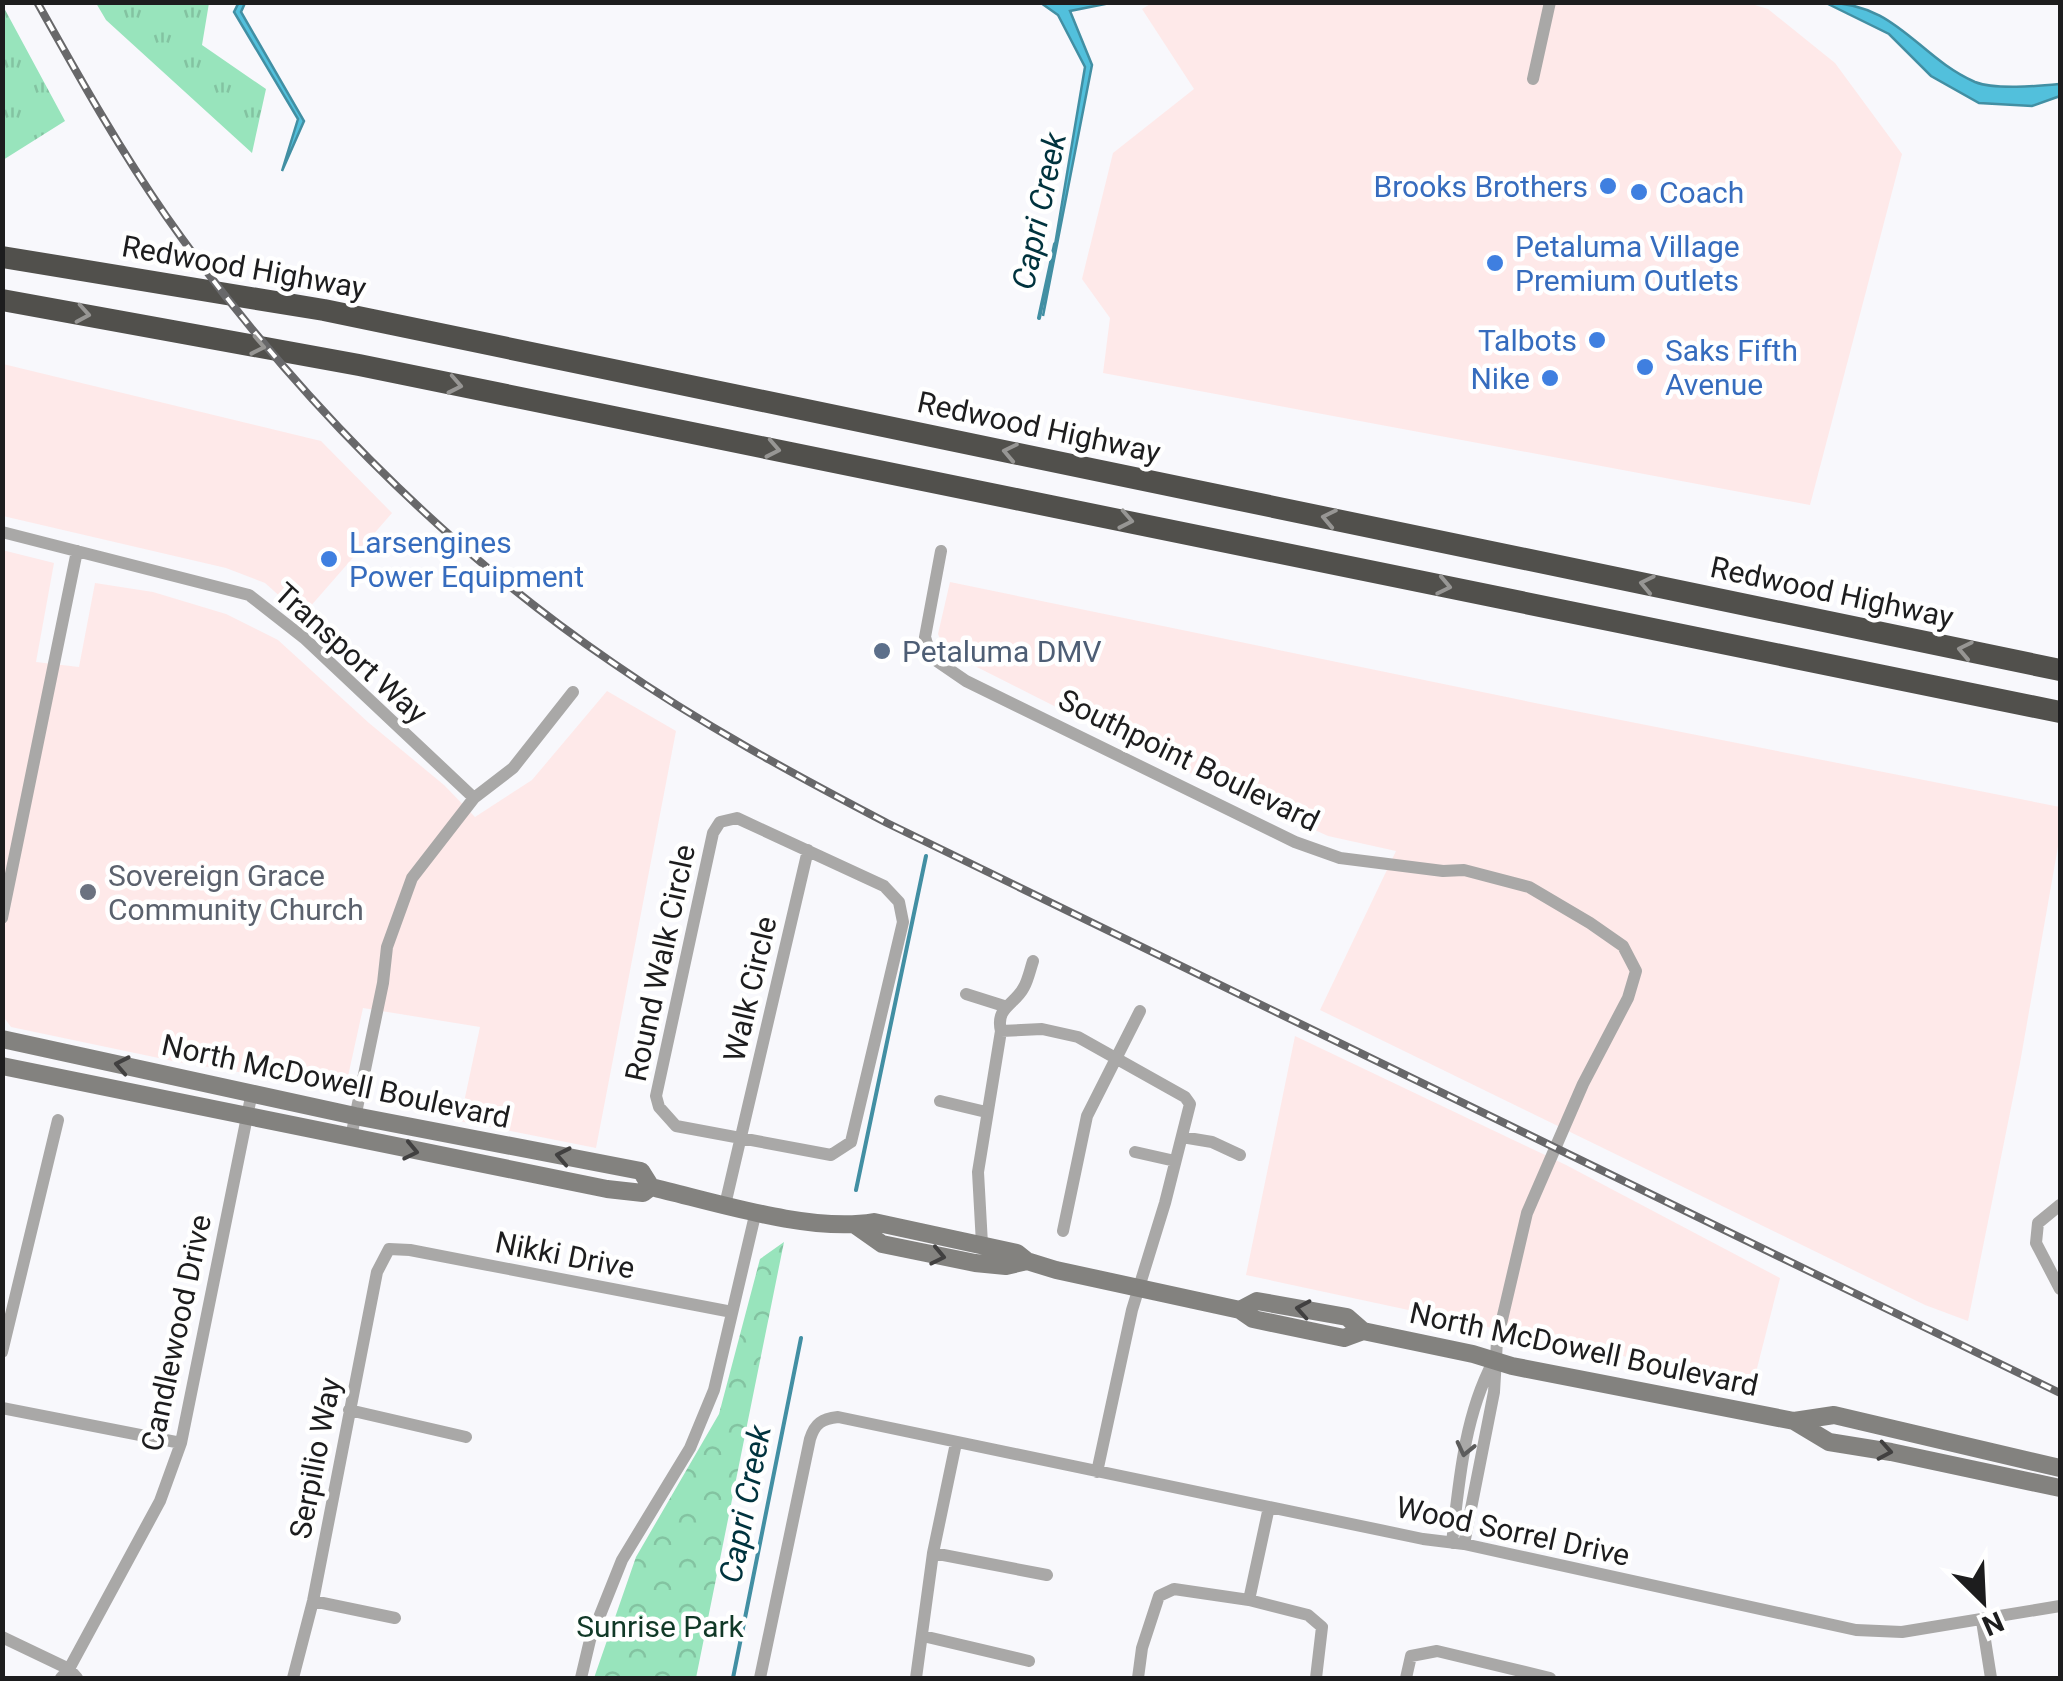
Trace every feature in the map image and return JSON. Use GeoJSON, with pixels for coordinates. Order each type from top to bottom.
{"type":"FeatureCollection","features":[{"type":"Feature","properties":{"kind":"highway","name":"Redwood Highway"},"geometry":{"type":"LineString","coordinates":[[2,257],[324,310],[2060,670]]}},
{"type":"Feature","properties":{"kind":"highway"},"geometry":{"type":"LineString","coordinates":[[2,300],[359,365],[2060,712]]}},
{"type":"Feature","properties":{"kind":"main road","name":"North McDowell Boulevard"},"geometry":{"type":"LineString","coordinates":[[2,1039],[355,1116],[641,1172],[651,1187],[756,1212],[855,1225],[874,1222],[1017,1253],[1027,1260],[1138,1290],[1240,1310],[1257,1301],[1347,1317],[1362,1331],[1494,1360],[1794,1421],[1834,1415],[2060,1468]]}},
{"type":"Feature","properties":{"kind":"main road","name":"North McDowell Boulevard"},"geometry":{"type":"LineString","coordinates":[[2,1066],[607,1189],[643,1193],[651,1187]]}},
{"type":"Feature","properties":{"kind":"main road","name":"North McDowell Boulevard"},"geometry":{"type":"LineString","coordinates":[[855,1225],[882,1244],[956,1260],[1006,1266],[1027,1260]]}},
{"type":"Feature","properties":{"kind":"main road","name":"North McDowell Boulevard"},"geometry":{"type":"LineString","coordinates":[[1794,1421],[1828,1442],[2060,1488]]}},
{"type":"Feature","properties":{"kind":"street"},"geometry":{"type":"LineString","coordinates":[[1533,79],[1550,2]]}},
{"type":"Feature","properties":{"kind":"street","name":"Transport Way"},"geometry":{"type":"LineString","coordinates":[[2,532],[249,595],[304,638],[474,798]]}},
{"type":"Feature","properties":{"kind":"street"},"geometry":{"type":"LineString","coordinates":[[2,918],[77,551]]}},
{"type":"Feature","properties":{"kind":"street","name":"Southpoint Boulevard"},"geometry":{"type":"LineString","coordinates":[[941,551],[925,638],[931,657],[966,681],[1295,842],[1340,858],[1443,871],[1464,870],[1529,888],[1590,922],[1623,946],[1632,959],[1636,971],[1628,998],[1584,1084],[1527,1213],[1494,1360],[1494,1392],[1458,1544]]}},
{"type":"Feature","properties":{"kind":"street"},"geometry":{"type":"LineString","coordinates":[[350,1137],[388,947],[408,886],[474,798],[513,768],[573,692]]}},
{"type":"Feature","properties":{"kind":"street","name":"Round Walk Circle"},"geometry":{"type":"LineString","coordinates":[[736,818],[884,886],[900,902],[902,922],[851,1142],[832,1156],[741,1140],[676,1126],[659,1107],[656,1096],[713,833],[720,822],[736,818]]}},
{"type":"Feature","properties":{"kind":"street","name":"Walk Circle"},"geometry":{"type":"LineString","coordinates":[[741,1140],[808,850]]}},
{"type":"Feature","properties":{"kind":"street"},"geometry":{"type":"LineString","coordinates":[[982,1244],[978,1172],[1001,1031],[999,1023],[1004,1006],[1024,990],[1033,962]]}},
{"type":"Feature","properties":{"kind":"street"},"geometry":{"type":"LineString","coordinates":[[966,994],[1004,1006]]}},
{"type":"Feature","properties":{"kind":"street"},"geometry":{"type":"LineString","coordinates":[[1064,1231],[1086,1116],[1140,1011]]}},
{"type":"Feature","properties":{"kind":"street"},"geometry":{"type":"LineString","coordinates":[[1001,1031],[1042,1029],[1078,1038],[1186,1097],[1190,1112],[1138,1290],[1097,1472]]}},
{"type":"Feature","properties":{"kind":"street","name":"Candlewood Drive"},"geometry":{"type":"LineString","coordinates":[[69,1675],[160,1501],[182,1443],[252,1092]]}},
{"type":"Feature","properties":{"kind":"street"},"geometry":{"type":"LineString","coordinates":[[940,1101],[986,1112]]}},
{"type":"Feature","properties":{"kind":"street"},"geometry":{"type":"LineString","coordinates":[[2,1352],[58,1120]]}},
{"type":"Feature","properties":{"kind":"street"},"geometry":{"type":"LineString","coordinates":[[1182,1136],[1212,1142],[1240,1155]]}},
{"type":"Feature","properties":{"kind":"street"},"geometry":{"type":"LineString","coordinates":[[725,1205],[741,1140]]}},
{"type":"Feature","properties":{"kind":"street"},"geometry":{"type":"LineString","coordinates":[[1135,1152],[1175,1161]]}},
{"type":"Feature","properties":{"kind":"street"},"geometry":{"type":"LineString","coordinates":[[2060,1205],[2038,1223],[2036,1242],[2060,1289]]}},
{"type":"Feature","properties":{"kind":"street"},"geometry":{"type":"LineString","coordinates":[[582,1678],[590,1640],[622,1560],[690,1448],[714,1390],[756,1212]]}},
{"type":"Feature","properties":{"kind":"street","name":"Nikki Drive"},"geometry":{"type":"LineString","coordinates":[[389,1249],[732,1312]]}},
{"type":"Feature","properties":{"kind":"street","name":"Serpilio Way"},"geometry":{"type":"LineString","coordinates":[[293,1678],[313,1601],[376,1272],[389,1249]]}},
{"type":"Feature","properties":{"kind":"street"},"geometry":{"type":"LineString","coordinates":[[2,1408],[182,1443]]}},
{"type":"Feature","properties":{"kind":"street"},"geometry":{"type":"LineString","coordinates":[[350,1410],[466,1437]]}},
{"type":"Feature","properties":{"kind":"street","name":"Wood Sorrel Drive"},"geometry":{"type":"LineString","coordinates":[[760,1678],[814,1427],[824,1419],[838,1417],[1856,1630],[1902,1632],[2060,1606]]}},
{"type":"Feature","properties":{"kind":"street"},"geometry":{"type":"LineString","coordinates":[[916,1678],[933,1553],[956,1443]]}},
{"type":"Feature","properties":{"kind":"street"},"geometry":{"type":"LineString","coordinates":[[1249,1600],[1269,1506]]}},
{"type":"Feature","properties":{"kind":"street"},"geometry":{"type":"LineString","coordinates":[[933,1553],[1047,1575]]}},
{"type":"Feature","properties":{"kind":"street"},"geometry":{"type":"LineString","coordinates":[[1138,1678],[1142,1648],[1160,1596],[1174,1589],[1308,1614],[1322,1627],[1316,1678]]}},
{"type":"Feature","properties":{"kind":"street"},"geometry":{"type":"LineString","coordinates":[[313,1601],[395,1618]]}},
{"type":"Feature","properties":{"kind":"street"},"geometry":{"type":"LineString","coordinates":[[1982,1621],[1991,1678]]}},
{"type":"Feature","properties":{"kind":"street"},"geometry":{"type":"LineString","coordinates":[[2,1636],[69,1675]]}},
{"type":"Feature","properties":{"kind":"street"},"geometry":{"type":"LineString","coordinates":[[923,1636],[1028,1661]]}},
{"type":"Feature","properties":{"kind":"street"},"geometry":{"type":"LineString","coordinates":[[1406,1678],[1411,1656],[1437,1651],[1550,1678]]}},
{"type":"Feature","properties":{"kind":"shaded area","name":"Petaluma Village Premium Outlets"},"geometry":{"type":"Polygon","coordinates":[[[1152,3],[1748,3],[1768,9],[1835,63],[1902,154],[1810,505],[1103,373],[1110,318],[1082,279],[1113,153],[1194,89],[1142,9],[1152,3]]]}},
{"type":"Feature","properties":{"kind":"shaded area"},"geometry":{"type":"Polygon","coordinates":[[[3,364],[321,441],[392,513],[302,616],[265,583],[226,568],[3,516],[3,364]]]}},
{"type":"Feature","properties":{"kind":"shaded area"},"geometry":{"type":"Polygon","coordinates":[[[2,550],[54,563],[36,662],[79,667],[95,583],[153,592],[226,614],[278,640],[444,785],[475,817],[532,780],[607,691],[676,731],[596,1148],[460,1121],[480,1027],[363,1008],[345,1090],[173,1061],[11,1027],[2,1015],[2,550]]]}},
{"type":"Feature","properties":{"kind":"shaded area"},"geometry":{"type":"Polygon","coordinates":[[[950,582],[2060,807],[2060,835],[2020,1063],[1968,1321],[1925,1305],[1320,1010],[1396,851],[1328,836],[1157,758],[945,651],[938,634],[950,582]]]}},
{"type":"Feature","properties":{"kind":"shaded area"},"geometry":{"type":"Polygon","coordinates":[[[1295,1036],[1566,1165],[1780,1278],[1753,1384],[1246,1275],[1295,1036]]]}},
{"type":"Feature","properties":{"kind":"green space"},"geometry":{"type":"Polygon","coordinates":[[[96,3],[209,3],[202,45],[266,89],[252,153],[106,20],[96,3]]]}},
{"type":"Feature","properties":{"kind":"green space"},"geometry":{"type":"Polygon","coordinates":[[[3,6],[65,121],[2,160],[3,6]]]}},
{"type":"Feature","properties":{"kind":"green space","name":"Sunrise Park"},"geometry":{"type":"Polygon","coordinates":[[[784,1242],[696,1678],[594,1678],[636,1557],[719,1414],[760,1259],[784,1242]]]}},
{"type":"Feature","properties":{"kind":"water"},"geometry":{"type":"Polygon","coordinates":[[[239,2],[245,3],[241,12],[304,121],[282,171],[298,119],[234,12],[239,2]]]}},
{"type":"Feature","properties":{"kind":"water"},"geometry":{"type":"Polygon","coordinates":[[[1041,3],[1110,3],[1070,11],[1092,65],[1043,316],[1085,67],[1058,15],[1041,3]]]}},
{"type":"Feature","properties":{"kind":"water"},"geometry":{"type":"Polygon","coordinates":[[[1826,3],[1871,11],[1975,82],[2005,87],[2060,84],[2060,96],[2032,106],[1979,103],[1931,76],[1889,34],[1826,3]]]}},
{"type":"Feature","properties":{"kind":"waterway","name":"Capri Creek"},"geometry":{"type":"LineString","coordinates":[[1039,318],[1055,244]]}},
{"type":"Feature","properties":{"kind":"waterway","name":"Capri Creek"},"geometry":{"type":"LineString","coordinates":[[856,1190],[926,856]]}},
{"type":"Feature","properties":{"kind":"waterway","name":"Capri Creek"},"geometry":{"type":"LineString","coordinates":[[733,1678],[801,1338]]}},
{"type":"Feature","properties":{"kind":"railway"},"geometry":{"type":"LineString","coordinates":[[37,2],[148,190],[262,341],[427,515],[549,617],[613,663],[748,748],[887,823],[2060,1393]]}},
{"type":"Feature","properties":{"kind":"place","name":"Brooks Brothers"},"geometry":{"type":"Point","coordinates":[1608,186]}},
{"type":"Feature","properties":{"kind":"place","name":"Coach"},"geometry":{"type":"Point","coordinates":[1639,192]}},
{"type":"Feature","properties":{"kind":"place","name":"Petaluma Village Premium Outlets"},"geometry":{"type":"Point","coordinates":[1495,263]}},
{"type":"Feature","properties":{"kind":"place","name":"Talbots"},"geometry":{"type":"Point","coordinates":[1597,340]}},
{"type":"Feature","properties":{"kind":"place","name":"Saks Fifth Avenue"},"geometry":{"type":"Point","coordinates":[1645,367]}},
{"type":"Feature","properties":{"kind":"place","name":"Nike"},"geometry":{"type":"Point","coordinates":[1550,378]}},
{"type":"Feature","properties":{"kind":"place","name":"Larsengines Power Equipment"},"geometry":{"type":"Point","coordinates":[329,559]}},
{"type":"Feature","properties":{"kind":"place","name":"Petaluma DMV"},"geometry":{"type":"Point","coordinates":[882,651]}},
{"type":"Feature","properties":{"kind":"place","name":"Sovereign Grace Community Church"},"geometry":{"type":"Point","coordinates":[88,892]}}]}
